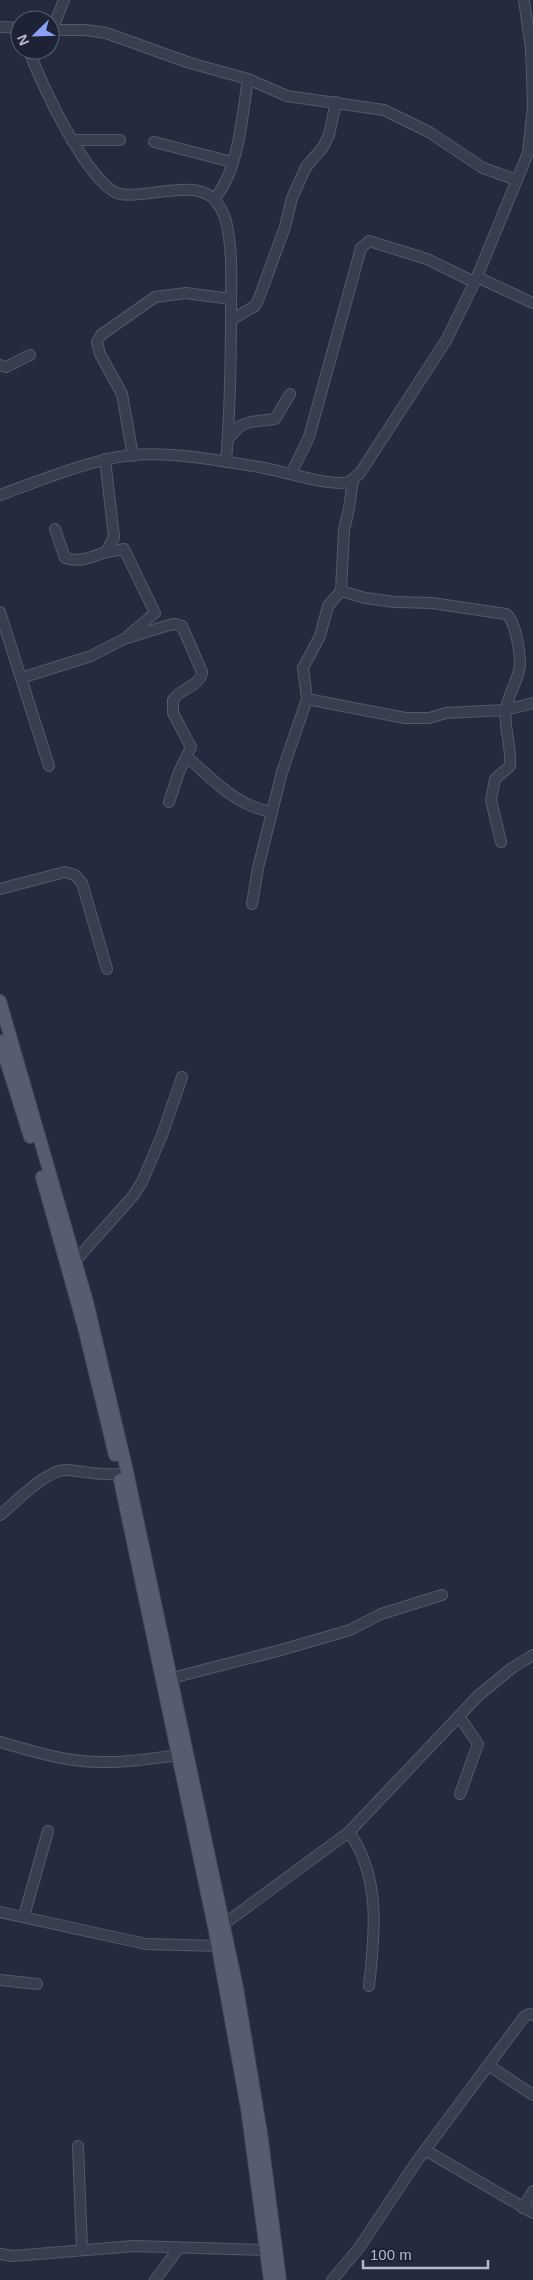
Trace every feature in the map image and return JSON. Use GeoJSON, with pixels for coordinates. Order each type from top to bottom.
{"type":"FeatureCollection","features":[{"type":"Feature","properties":{"kind":"main road"},"geometry":{"type":"LineString","coordinates":[[0,1001],[4,1049],[74,1290],[142,1566],[172,1678],[245,2032],[280,2280]]}},
{"type":"Feature","properties":{"kind":"main road"},"geometry":{"type":"LineString","coordinates":[[4,1049],[76,1260],[99,1346],[218,1946],[247,2108],[270,2280]]}},
{"type":"Feature","properties":{"kind":"street"},"geometry":{"type":"LineString","coordinates":[[0,495],[105,459],[133,456],[166,455],[226,462],[333,482],[352,480],[360,473],[447,339],[476,280],[528,153],[533,106],[531,49],[524,0]]}},
{"type":"Feature","properties":{"kind":"street"},"geometry":{"type":"LineString","coordinates":[[60,30],[85,30],[106,33],[190,63],[248,79],[287,96],[384,110],[429,132],[483,168],[516,180]]}},
{"type":"Feature","properties":{"kind":"street"},"geometry":{"type":"LineString","coordinates":[[32,60],[72,140],[96,176],[110,190],[122,194],[180,190],[206,193],[214,199],[226,218],[229,236],[231,299],[231,404],[226,462]]}},
{"type":"Feature","properties":{"kind":"street"},"geometry":{"type":"LineString","coordinates":[[214,199],[224,188],[232,162],[248,79]]}},
{"type":"Feature","properties":{"kind":"street"},"geometry":{"type":"LineString","coordinates":[[231,320],[255,306],[259,298],[285,227],[292,198],[306,167],[323,147],[329,135],[336,102]]}},
{"type":"Feature","properties":{"kind":"street"},"geometry":{"type":"LineString","coordinates":[[72,140],[120,140]]}},
{"type":"Feature","properties":{"kind":"street"},"geometry":{"type":"LineString","coordinates":[[154,142],[232,162]]}},
{"type":"Feature","properties":{"kind":"street"},"geometry":{"type":"LineString","coordinates":[[291,474],[309,437],[359,257],[365,243],[369,241],[427,259],[533,303]]}},
{"type":"Feature","properties":{"kind":"street"},"geometry":{"type":"LineString","coordinates":[[133,456],[122,394],[100,354],[97,342],[100,335],[155,296],[186,293],[231,299]]}},
{"type":"Feature","properties":{"kind":"street"},"geometry":{"type":"LineString","coordinates":[[0,365],[6,367],[30,354]]}},
{"type":"Feature","properties":{"kind":"street"},"geometry":{"type":"LineString","coordinates":[[228,439],[240,426],[275,419],[290,394]]}},
{"type":"Feature","properties":{"kind":"street"},"geometry":{"type":"LineString","coordinates":[[105,459],[114,537],[106,552]]}},
{"type":"Feature","properties":{"kind":"street"},"geometry":{"type":"LineString","coordinates":[[252,904],[258,868],[282,772],[307,699],[303,668],[320,636],[328,606],[341,591],[344,530],[352,480]]}},
{"type":"Feature","properties":{"kind":"street"},"geometry":{"type":"LineString","coordinates":[[55,530],[65,558],[72,561],[85,560],[106,552],[124,549],[155,613],[124,639]]}},
{"type":"Feature","properties":{"kind":"street"},"geometry":{"type":"LineString","coordinates":[[341,591],[380,600],[432,603],[506,614],[511,617],[520,665],[506,710],[511,757],[510,766],[495,779],[491,800],[501,842]]}},
{"type":"Feature","properties":{"kind":"street"},"geometry":{"type":"LineString","coordinates":[[0,612],[49,766]]}},
{"type":"Feature","properties":{"kind":"street"},"geometry":{"type":"LineString","coordinates":[[22,678],[92,656],[124,639],[169,625],[176,624],[182,626],[202,672],[198,682],[176,696],[171,706],[176,721],[191,747],[178,772],[169,802]]}},
{"type":"Feature","properties":{"kind":"street"},"geometry":{"type":"LineString","coordinates":[[307,699],[405,718],[429,718],[446,714],[506,710],[533,704]]}},
{"type":"Feature","properties":{"kind":"street"},"geometry":{"type":"LineString","coordinates":[[187,756],[238,801],[254,809],[272,812]]}},
{"type":"Feature","properties":{"kind":"street"},"geometry":{"type":"LineString","coordinates":[[0,889],[65,872],[75,875],[82,883],[107,969]]}},
{"type":"Feature","properties":{"kind":"street"},"geometry":{"type":"LineString","coordinates":[[76,1260],[133,1196],[142,1182],[162,1135],[182,1077]]}},
{"type":"Feature","properties":{"kind":"street"},"geometry":{"type":"LineString","coordinates":[[0,1516],[35,1485],[53,1473],[64,1470],[97,1475],[119,1474]]}},
{"type":"Feature","properties":{"kind":"street"},"geometry":{"type":"LineString","coordinates":[[172,1678],[281,1650],[341,1632],[381,1614],[442,1595]]}},
{"type":"Feature","properties":{"kind":"street"},"geometry":{"type":"LineString","coordinates":[[224,1924],[349,1832],[459,1716],[492,1685],[533,1655]]}},
{"type":"Feature","properties":{"kind":"street"},"geometry":{"type":"LineString","coordinates":[[459,1716],[478,1744],[460,1794]]}},
{"type":"Feature","properties":{"kind":"street"},"geometry":{"type":"LineString","coordinates":[[0,1742],[61,1759],[81,1761],[122,1762],[179,1755]]}},
{"type":"Feature","properties":{"kind":"street"},"geometry":{"type":"LineString","coordinates":[[24,1916],[48,1831]]}},
{"type":"Feature","properties":{"kind":"street"},"geometry":{"type":"LineString","coordinates":[[349,1832],[361,1849],[370,1876],[373,1899],[373,1937],[369,1986]]}},
{"type":"Feature","properties":{"kind":"street"},"geometry":{"type":"LineString","coordinates":[[0,1912],[146,1944],[218,1946]]}},
{"type":"Feature","properties":{"kind":"street"},"geometry":{"type":"LineString","coordinates":[[0,1980],[37,1984]]}},
{"type":"Feature","properties":{"kind":"street"},"geometry":{"type":"LineString","coordinates":[[332,2280],[358,2248],[425,2150],[524,2017],[529,2014],[533,2015]]}},
{"type":"Feature","properties":{"kind":"street"},"geometry":{"type":"LineString","coordinates":[[488,2065],[533,2095]]}},
{"type":"Feature","properties":{"kind":"street"},"geometry":{"type":"LineString","coordinates":[[78,2146],[82,2249]]}},
{"type":"Feature","properties":{"kind":"street"},"geometry":{"type":"LineString","coordinates":[[425,2150],[523,2208],[533,2212]]}},
{"type":"Feature","properties":{"kind":"street"},"geometry":{"type":"LineString","coordinates":[[523,2208],[533,2191]]}},
{"type":"Feature","properties":{"kind":"street"},"geometry":{"type":"LineString","coordinates":[[0,2254],[12,2256],[134,2246],[266,2250]]}},
{"type":"Feature","properties":{"kind":"street"},"geometry":{"type":"LineString","coordinates":[[155,2280],[179,2248]]}}]}
